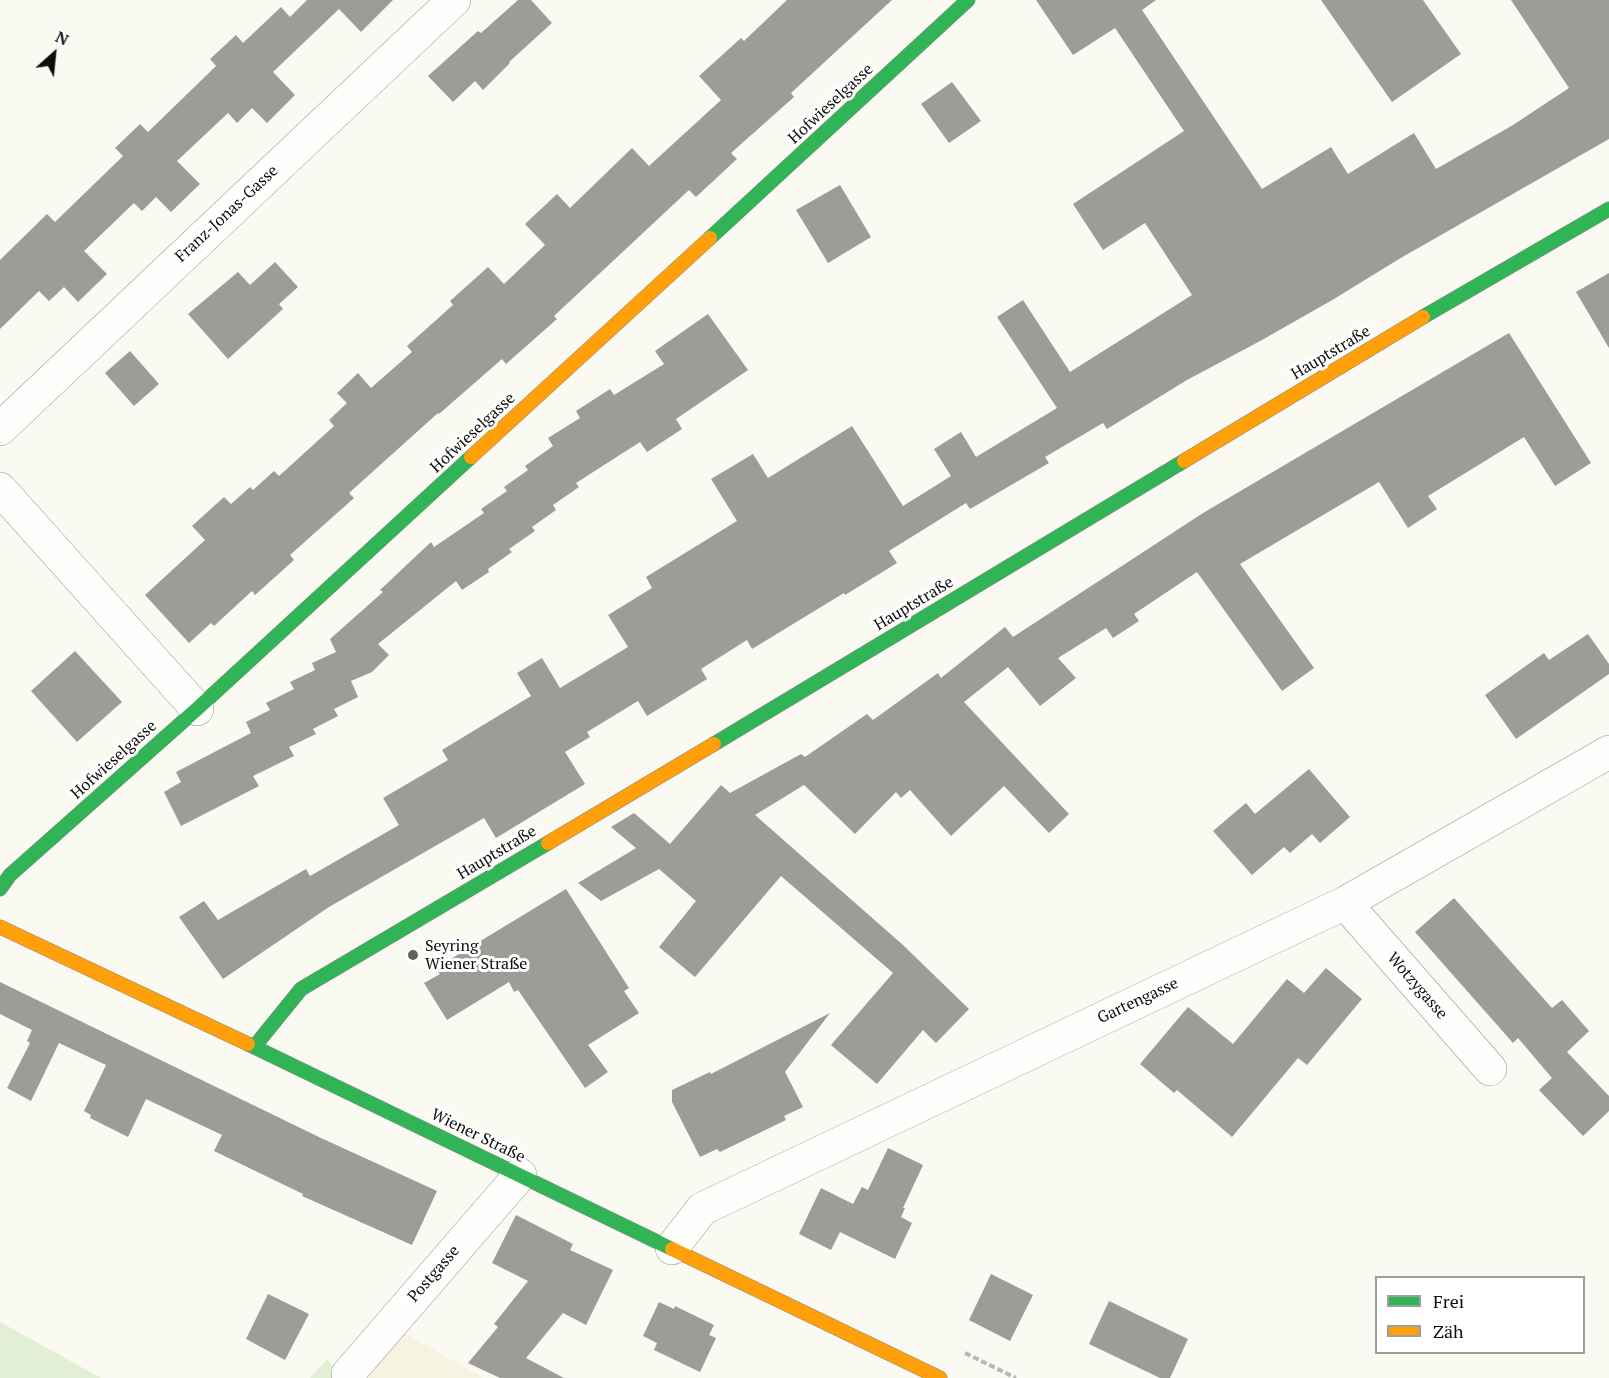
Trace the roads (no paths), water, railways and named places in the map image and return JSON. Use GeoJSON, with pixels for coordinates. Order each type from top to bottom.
{"type":"FeatureCollection","features":[{"type":"Feature","properties":{"kind":"street","name":"Franz-Jonas-Gasse"},"geometry":{"type":"LineString","coordinates":[[0,429],[454,0]]}},
{"type":"Feature","properties":{"kind":"street","name":"Hofwieselgasse"},"geometry":{"type":"LineString","coordinates":[[0,890],[10,875],[196,709],[968,0]]}},
{"type":"Feature","properties":{"kind":"street","name":"Hauptstraße"},"geometry":{"type":"LineString","coordinates":[[254,1047],[301,989],[672,769],[1438,308],[1609,209]]}},
{"type":"Feature","properties":{"kind":"street"},"geometry":{"type":"LineString","coordinates":[[0,489],[196,709]]}},
{"type":"Feature","properties":{"kind":"street","name":"Gartengasse"},"geometry":{"type":"LineString","coordinates":[[672,1248],[702,1209],[1345,903],[1609,752]]}},
{"type":"Feature","properties":{"kind":"street","name":"Wotzygasse"},"geometry":{"type":"LineString","coordinates":[[1345,903],[1490,1070]]}},
{"type":"Feature","properties":{"kind":"street","name":"Wiener Straße"},"geometry":{"type":"LineString","coordinates":[[0,927],[940,1378]]}},
{"type":"Feature","properties":{"kind":"street","name":"Postgasse"},"geometry":{"type":"LineString","coordinates":[[348,1374],[520,1175]]}},
{"type":"Feature","properties":{"kind":"place","name":"Seyring Wiener Straße"},"geometry":{"type":"Point","coordinates":[413,955]}}]}
